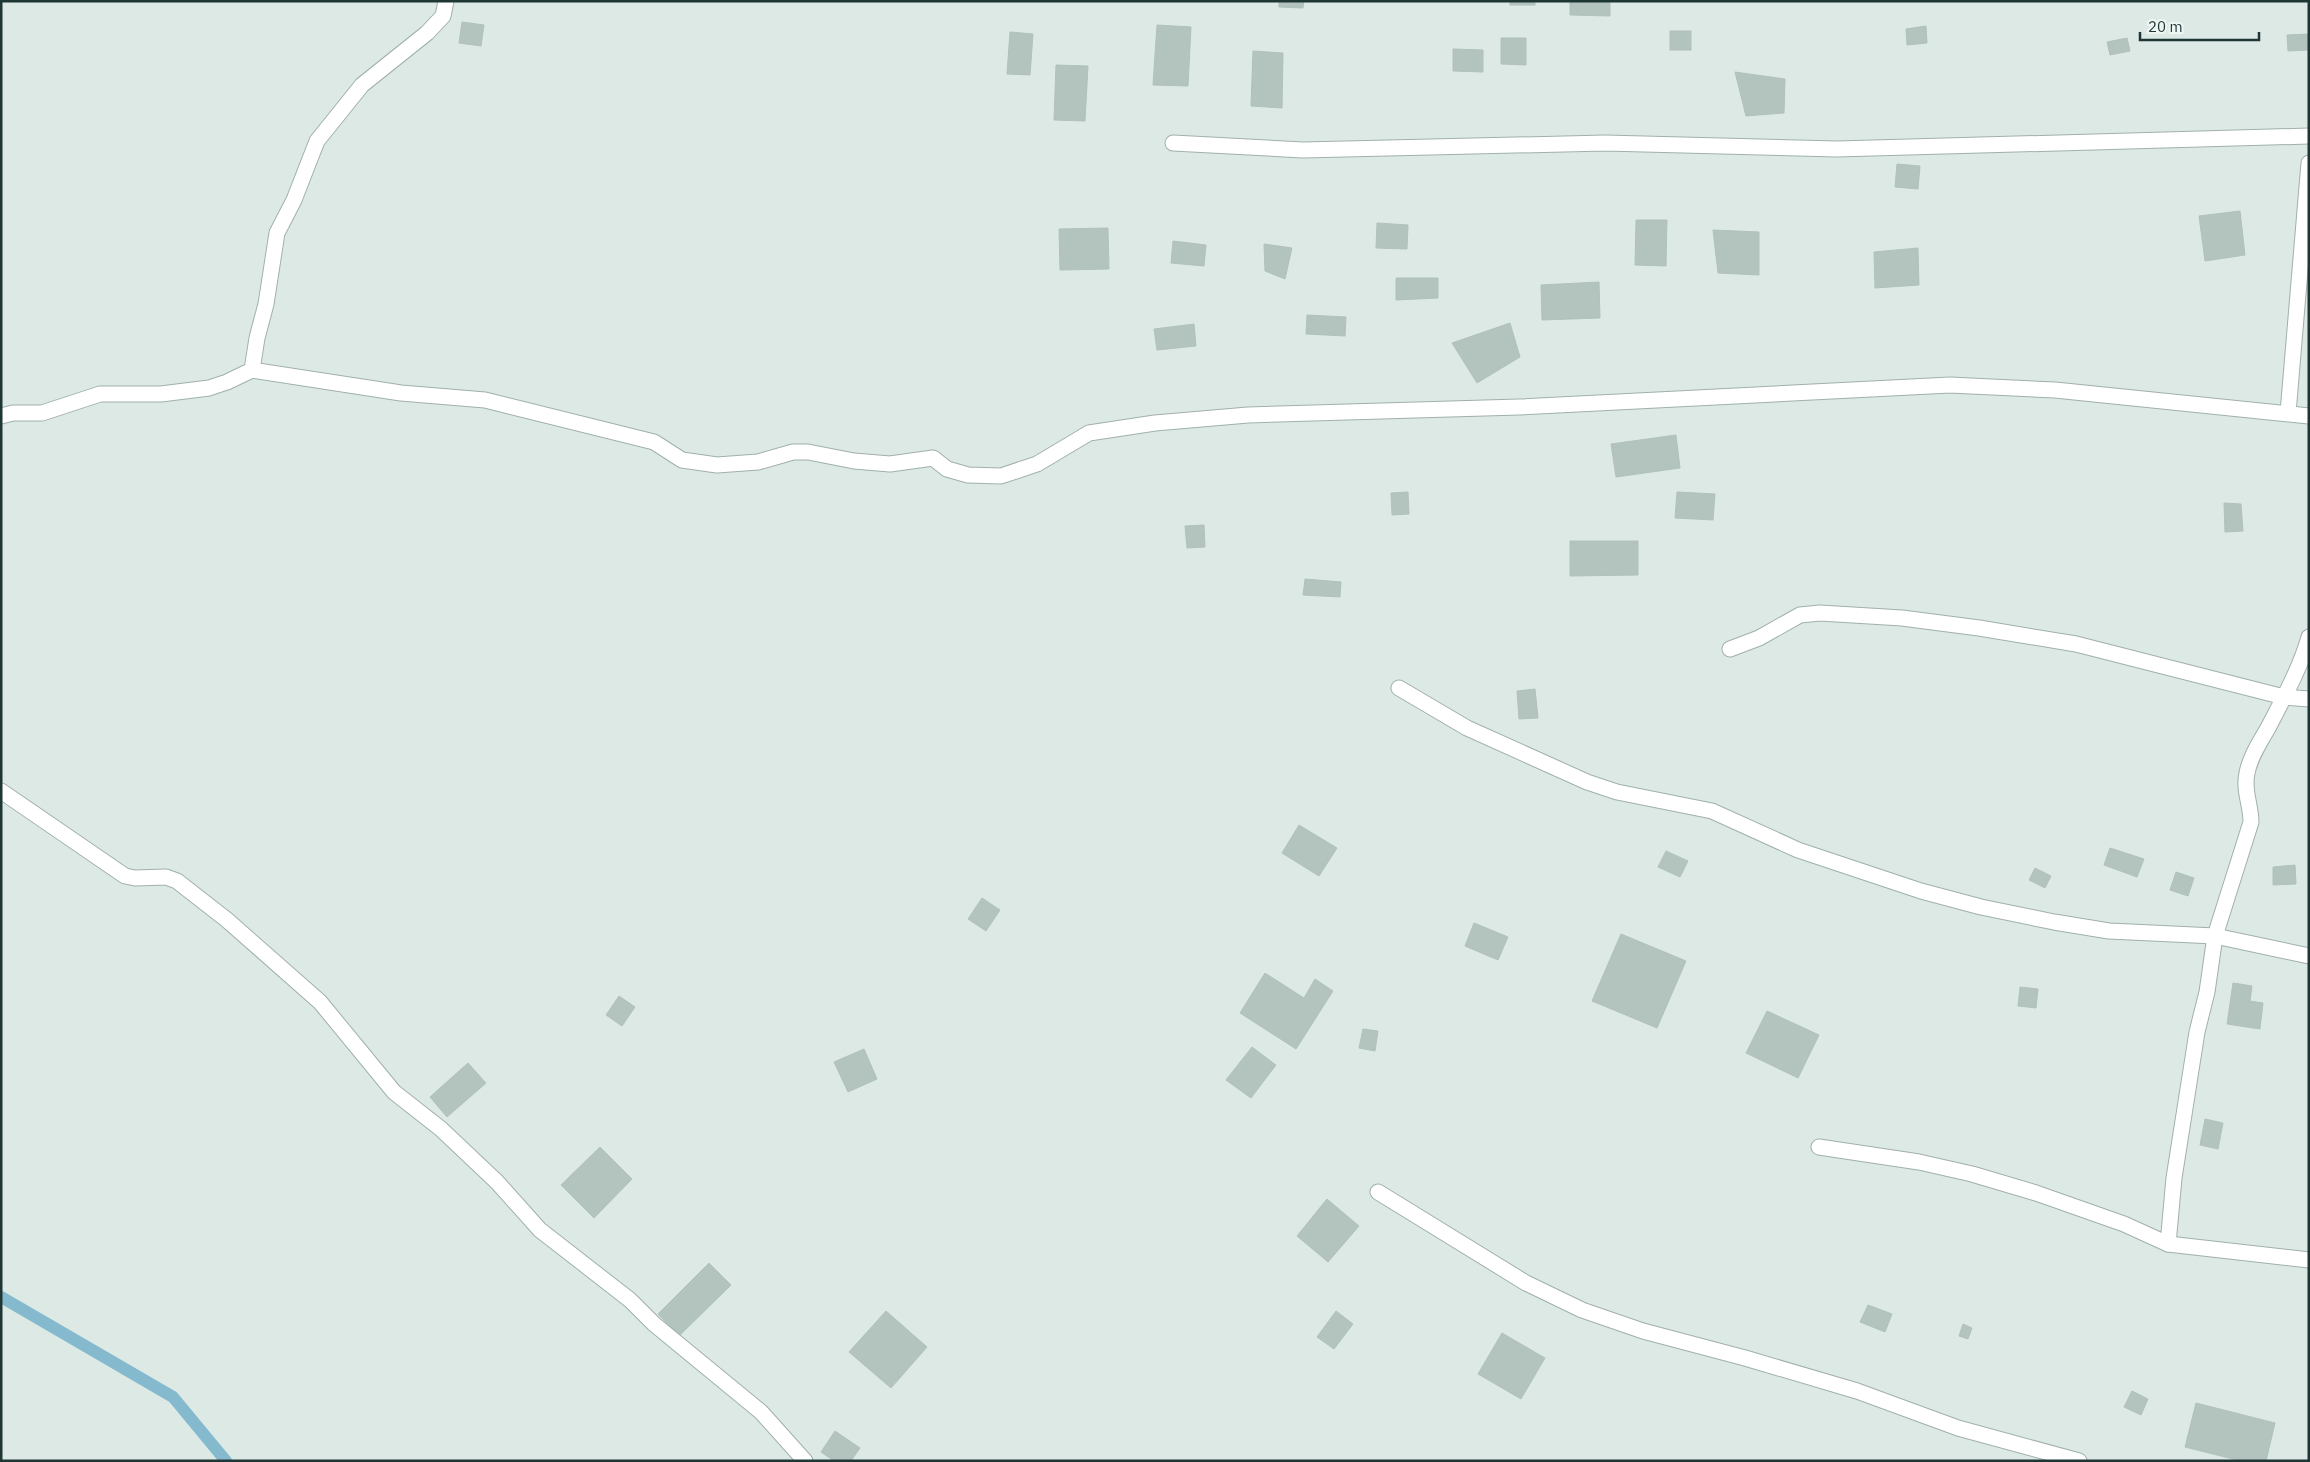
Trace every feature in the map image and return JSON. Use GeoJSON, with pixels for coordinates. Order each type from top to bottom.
{"type":"FeatureCollection","features":[{"type":"Feature","properties":{"kind":"street"},"geometry":{"type":"LineString","coordinates":[[252,370],[257,338],[266,304],[277,233],[294,200],[317,142],[362,85],[427,33],[443,16],[446,1]]}},
{"type":"Feature","properties":{"kind":"street"},"geometry":{"type":"LineString","coordinates":[[1173,143],[1303,150],[1605,143],[1836,149],[2309,136]]}},
{"type":"Feature","properties":{"kind":"street"},"geometry":{"type":"LineString","coordinates":[[2288,413],[2309,162]]}},
{"type":"Feature","properties":{"kind":"street"},"geometry":{"type":"LineString","coordinates":[[1,416],[13,413],[42,413],[100,394],[161,394],[208,388],[227,382],[252,370],[400,393],[485,400],[654,442],[682,460],[716,465],[758,462],[793,452],[808,452],[854,461],[890,464],[933,458],[947,469],[954,471],[968,474],[1001,476],[1037,464],[1089,434],[1156,423],[1248,416],[1528,407],[1950,385],[2055,390],[2309,416]]}},
{"type":"Feature","properties":{"kind":"street"},"geometry":{"type":"LineString","coordinates":[[1730,649],[1759,638],[1800,615],[1820,613],[1902,618],[2076,644],[2284,697],[2309,699]]}},
{"type":"Feature","properties":{"kind":"street"},"geometry":{"type":"LineString","coordinates":[[2168,1244],[2174,1178],[2197,1032],[2207,992],[2215,936],[2250,822],[2251,812],[2245,786],[2247,772],[2252,758],[2284,697],[2309,637]]}},
{"type":"Feature","properties":{"kind":"street"},"geometry":{"type":"LineString","coordinates":[[1399,688],[1467,728],[1587,782],[1616,792],[1712,811],[1798,850],[1981,908],[2109,931],[2215,936],[2309,956]]}},
{"type":"Feature","properties":{"kind":"street"},"geometry":{"type":"LineString","coordinates":[[1,791],[126,876],[135,878],[166,877],[177,881],[227,920],[320,1002],[394,1092],[441,1129],[497,1182],[540,1230],[630,1300],[654,1324],[761,1412],[805,1461]]}},
{"type":"Feature","properties":{"kind":"street"},"geometry":{"type":"LineString","coordinates":[[1819,1147],[1919,1162],[1972,1174],[2036,1193],[2124,1224],[2168,1244],[2309,1260]]}},
{"type":"Feature","properties":{"kind":"street"},"geometry":{"type":"LineString","coordinates":[[1378,1192],[1526,1283],[1582,1310],[1643,1331],[1745,1358],[1857,1391],[1958,1428],[2079,1461]]}},
{"type":"Feature","properties":{"kind":"building"},"geometry":{"type":"Polygon","coordinates":[[[1279,1],[1304,1],[1303,8],[1279,7],[1279,1]]]}},
{"type":"Feature","properties":{"kind":"building"},"geometry":{"type":"Polygon","coordinates":[[[1510,1],[1535,1],[1535,5],[1510,5],[1510,1]]]}},
{"type":"Feature","properties":{"kind":"building"},"geometry":{"type":"Polygon","coordinates":[[[1570,1],[1610,1],[1610,16],[1570,15],[1570,1]]]}},
{"type":"Feature","properties":{"kind":"building"},"geometry":{"type":"Polygon","coordinates":[[[462,22],[484,25],[481,46],[459,43],[462,22]]]}},
{"type":"Feature","properties":{"kind":"building"},"geometry":{"type":"Polygon","coordinates":[[[1157,25],[1191,27],[1188,86],[1153,85],[1157,25]]]}},
{"type":"Feature","properties":{"kind":"building"},"geometry":{"type":"Polygon","coordinates":[[[1926,26],[1927,43],[1907,45],[1906,29],[1926,26]]]}},
{"type":"Feature","properties":{"kind":"building"},"geometry":{"type":"Polygon","coordinates":[[[1670,31],[1691,31],[1691,50],[1670,50],[1670,31]]]}},
{"type":"Feature","properties":{"kind":"building"},"geometry":{"type":"Polygon","coordinates":[[[1010,32],[1033,34],[1030,75],[1007,74],[1010,32]]]}},
{"type":"Feature","properties":{"kind":"building"},"geometry":{"type":"Polygon","coordinates":[[[2309,34],[2309,50],[2288,51],[2287,35],[2309,34]]]}},
{"type":"Feature","properties":{"kind":"building"},"geometry":{"type":"Polygon","coordinates":[[[1501,38],[1526,38],[1526,65],[1501,64],[1501,38]]]}},
{"type":"Feature","properties":{"kind":"building"},"geometry":{"type":"Polygon","coordinates":[[[2127,38],[2130,51],[2110,55],[2107,42],[2127,38]]]}},
{"type":"Feature","properties":{"kind":"building"},"geometry":{"type":"Polygon","coordinates":[[[1453,49],[1483,50],[1483,72],[1453,71],[1453,49]]]}},
{"type":"Feature","properties":{"kind":"building"},"geometry":{"type":"Polygon","coordinates":[[[1253,51],[1283,53],[1282,108],[1251,106],[1253,51]]]}},
{"type":"Feature","properties":{"kind":"building"},"geometry":{"type":"Polygon","coordinates":[[[1056,65],[1088,66],[1085,121],[1054,120],[1056,65]]]}},
{"type":"Feature","properties":{"kind":"building"},"geometry":{"type":"Polygon","coordinates":[[[1735,72],[1785,79],[1784,113],[1746,116],[1735,72]]]}},
{"type":"Feature","properties":{"kind":"building"},"geometry":{"type":"Polygon","coordinates":[[[1897,164],[1920,166],[1918,189],[1895,187],[1897,164]]]}},
{"type":"Feature","properties":{"kind":"building"},"geometry":{"type":"Polygon","coordinates":[[[2240,211],[2245,255],[2205,261],[2199,216],[2240,211]]]}},
{"type":"Feature","properties":{"kind":"building"},"geometry":{"type":"Polygon","coordinates":[[[1636,220],[1667,220],[1666,266],[1635,265],[1636,220]]]}},
{"type":"Feature","properties":{"kind":"building"},"geometry":{"type":"Polygon","coordinates":[[[1377,223],[1408,225],[1407,249],[1376,248],[1377,223]]]}},
{"type":"Feature","properties":{"kind":"building"},"geometry":{"type":"Polygon","coordinates":[[[1108,228],[1109,269],[1060,270],[1059,229],[1108,228]]]}},
{"type":"Feature","properties":{"kind":"building"},"geometry":{"type":"Polygon","coordinates":[[[1713,230],[1759,232],[1759,275],[1718,273],[1713,230]]]}},
{"type":"Feature","properties":{"kind":"building"},"geometry":{"type":"Polygon","coordinates":[[[1173,241],[1206,245],[1204,266],[1171,263],[1173,241]]]}},
{"type":"Feature","properties":{"kind":"building"},"geometry":{"type":"Polygon","coordinates":[[[1264,244],[1292,248],[1285,279],[1265,271],[1264,244]]]}},
{"type":"Feature","properties":{"kind":"building"},"geometry":{"type":"Polygon","coordinates":[[[1918,248],[1919,285],[1875,288],[1874,252],[1918,248]]]}},
{"type":"Feature","properties":{"kind":"building"},"geometry":{"type":"Polygon","coordinates":[[[1396,278],[1438,278],[1438,298],[1396,300],[1396,278]]]}},
{"type":"Feature","properties":{"kind":"building"},"geometry":{"type":"Polygon","coordinates":[[[1599,282],[1600,318],[1542,320],[1541,285],[1599,282]]]}},
{"type":"Feature","properties":{"kind":"building"},"geometry":{"type":"Polygon","coordinates":[[[1307,315],[1346,317],[1345,336],[1306,334],[1307,315]]]}},
{"type":"Feature","properties":{"kind":"building"},"geometry":{"type":"Polygon","coordinates":[[[1510,323],[1520,357],[1477,383],[1452,343],[1510,323]]]}},
{"type":"Feature","properties":{"kind":"building"},"geometry":{"type":"Polygon","coordinates":[[[1194,324],[1196,346],[1157,350],[1154,329],[1194,324]]]}},
{"type":"Feature","properties":{"kind":"building"},"geometry":{"type":"Polygon","coordinates":[[[1676,435],[1680,468],[1616,477],[1611,444],[1676,435]]]}},
{"type":"Feature","properties":{"kind":"building"},"geometry":{"type":"Polygon","coordinates":[[[1408,492],[1409,514],[1392,515],[1391,493],[1408,492]]]}},
{"type":"Feature","properties":{"kind":"building"},"geometry":{"type":"Polygon","coordinates":[[[1677,492],[1715,494],[1713,520],[1675,518],[1677,492]]]}},
{"type":"Feature","properties":{"kind":"building"},"geometry":{"type":"Polygon","coordinates":[[[2224,503],[2241,504],[2243,531],[2225,532],[2224,503]]]}},
{"type":"Feature","properties":{"kind":"building"},"geometry":{"type":"Polygon","coordinates":[[[1204,525],[1205,547],[1187,548],[1185,526],[1204,525]]]}},
{"type":"Feature","properties":{"kind":"building"},"geometry":{"type":"Polygon","coordinates":[[[1570,541],[1638,541],[1638,575],[1570,576],[1570,541]]]}},
{"type":"Feature","properties":{"kind":"building"},"geometry":{"type":"Polygon","coordinates":[[[1305,579],[1341,582],[1340,597],[1303,595],[1305,579]]]}},
{"type":"Feature","properties":{"kind":"building"},"geometry":{"type":"Polygon","coordinates":[[[1535,689],[1538,718],[1519,719],[1517,691],[1535,689]]]}},
{"type":"Feature","properties":{"kind":"building"},"geometry":{"type":"Polygon","coordinates":[[[1299,825],[1337,848],[1319,876],[1282,853],[1299,825]]]}},
{"type":"Feature","properties":{"kind":"building"},"geometry":{"type":"Polygon","coordinates":[[[2110,848],[2144,859],[2137,877],[2104,865],[2110,848]]]}},
{"type":"Feature","properties":{"kind":"building"},"geometry":{"type":"Polygon","coordinates":[[[1666,851],[1688,861],[1680,877],[1658,867],[1666,851]]]}},
{"type":"Feature","properties":{"kind":"building"},"geometry":{"type":"Polygon","coordinates":[[[2295,865],[2296,884],[2273,885],[2273,867],[2295,865]]]}},
{"type":"Feature","properties":{"kind":"building"},"geometry":{"type":"Polygon","coordinates":[[[2035,868],[2051,876],[2045,888],[2029,880],[2035,868]]]}},
{"type":"Feature","properties":{"kind":"building"},"geometry":{"type":"Polygon","coordinates":[[[2176,872],[2194,878],[2188,896],[2170,890],[2176,872]]]}},
{"type":"Feature","properties":{"kind":"building"},"geometry":{"type":"Polygon","coordinates":[[[982,898],[1000,910],[986,931],[968,919],[982,898]]]}},
{"type":"Feature","properties":{"kind":"building"},"geometry":{"type":"Polygon","coordinates":[[[1474,923],[1508,937],[1498,960],[1465,946],[1474,923]]]}},
{"type":"Feature","properties":{"kind":"building"},"geometry":{"type":"Polygon","coordinates":[[[1621,934],[1686,961],[1657,1028],[1592,1001],[1621,934]]]}},
{"type":"Feature","properties":{"kind":"building"},"geometry":{"type":"Polygon","coordinates":[[[1265,973],[1304,998],[1315,979],[1333,991],[1296,1049],[1240,1013],[1265,973]]]}},
{"type":"Feature","properties":{"kind":"building"},"geometry":{"type":"Polygon","coordinates":[[[2233,983],[2252,986],[2250,1001],[2263,1003],[2260,1029],[2227,1024],[2233,983]]]}},
{"type":"Feature","properties":{"kind":"building"},"geometry":{"type":"Polygon","coordinates":[[[2020,987],[2038,989],[2036,1008],[2018,1006],[2020,987]]]}},
{"type":"Feature","properties":{"kind":"building"},"geometry":{"type":"Polygon","coordinates":[[[619,996],[635,1007],[622,1026],[606,1015],[619,996]]]}},
{"type":"Feature","properties":{"kind":"building"},"geometry":{"type":"Polygon","coordinates":[[[1767,1011],[1819,1035],[1798,1078],[1746,1053],[1767,1011]]]}},
{"type":"Feature","properties":{"kind":"building"},"geometry":{"type":"Polygon","coordinates":[[[1363,1029],[1378,1031],[1375,1051],[1359,1048],[1363,1029]]]}},
{"type":"Feature","properties":{"kind":"building"},"geometry":{"type":"Polygon","coordinates":[[[1252,1047],[1276,1065],[1251,1098],[1226,1080],[1252,1047]]]}},
{"type":"Feature","properties":{"kind":"building"},"geometry":{"type":"Polygon","coordinates":[[[864,1049],[877,1079],[848,1092],[834,1062],[864,1049]]]}},
{"type":"Feature","properties":{"kind":"building"},"geometry":{"type":"Polygon","coordinates":[[[468,1063],[486,1083],[447,1117],[430,1097],[468,1063]]]}},
{"type":"Feature","properties":{"kind":"building"},"geometry":{"type":"Polygon","coordinates":[[[2205,1119],[2223,1123],[2218,1149],[2200,1145],[2205,1119]]]}},
{"type":"Feature","properties":{"kind":"building"},"geometry":{"type":"Polygon","coordinates":[[[600,1147],[632,1179],[594,1218],[561,1185],[600,1147]]]}},
{"type":"Feature","properties":{"kind":"building"},"geometry":{"type":"Polygon","coordinates":[[[1327,1199],[1359,1226],[1328,1262],[1297,1236],[1327,1199]]]}},
{"type":"Feature","properties":{"kind":"building"},"geometry":{"type":"Polygon","coordinates":[[[709,1263],[731,1285],[679,1336],[658,1314],[709,1263]]]}},
{"type":"Feature","properties":{"kind":"building"},"geometry":{"type":"Polygon","coordinates":[[[1868,1305],[1892,1314],[1885,1332],[1860,1322],[1868,1305]]]}},
{"type":"Feature","properties":{"kind":"building"},"geometry":{"type":"Polygon","coordinates":[[[886,1311],[927,1347],[891,1388],[849,1352],[886,1311]]]}},
{"type":"Feature","properties":{"kind":"building"},"geometry":{"type":"Polygon","coordinates":[[[1336,1311],[1353,1324],[1334,1349],[1317,1337],[1336,1311]]]}},
{"type":"Feature","properties":{"kind":"building"},"geometry":{"type":"Polygon","coordinates":[[[1963,1324],[1972,1328],[1968,1339],[1959,1336],[1963,1324]]]}},
{"type":"Feature","properties":{"kind":"building"},"geometry":{"type":"Polygon","coordinates":[[[1502,1333],[1545,1358],[1521,1399],[1478,1374],[1502,1333]]]}},
{"type":"Feature","properties":{"kind":"building"},"geometry":{"type":"Polygon","coordinates":[[[2132,1391],[2148,1399],[2141,1415],[2124,1407],[2132,1391]]]}},
{"type":"Feature","properties":{"kind":"building"},"geometry":{"type":"Polygon","coordinates":[[[2196,1403],[2275,1423],[2266,1461],[2241,1461],[2185,1447],[2196,1403]]]}},
{"type":"Feature","properties":{"kind":"building"},"geometry":{"type":"Polygon","coordinates":[[[835,1431],[860,1448],[851,1461],[834,1461],[821,1452],[835,1431]]]}},
{"type":"Feature","properties":{"kind":"waterway"},"geometry":{"type":"LineString","coordinates":[[1,1297],[173,1397],[226,1461]]}}]}
